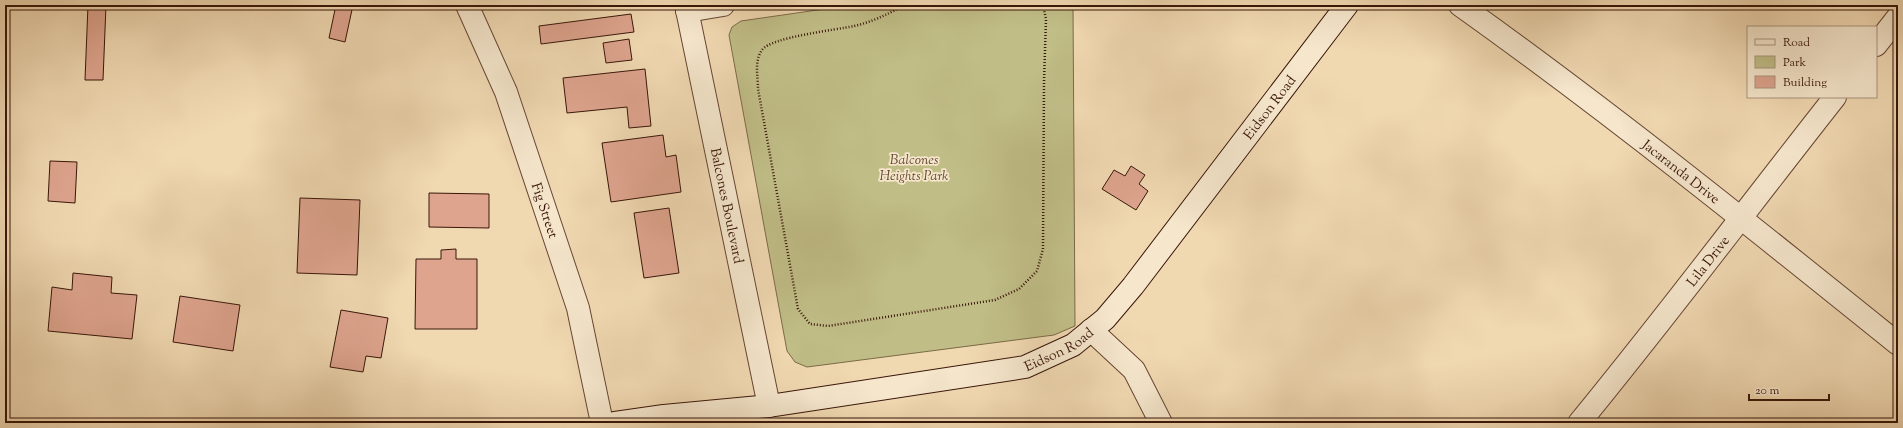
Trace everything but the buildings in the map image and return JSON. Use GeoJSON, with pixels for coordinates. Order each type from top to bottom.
{"type":"FeatureCollection","features":[{"type":"Feature","properties":{"kind":"street","name":"Fig Street"},"geometry":{"type":"LineString","coordinates":[[467,5],[509,99],[576,301],[602,423]]}},
{"type":"Feature","properties":{"kind":"street"},"geometry":{"type":"LineString","coordinates":[[686,8],[723,5]]}},
{"type":"Feature","properties":{"kind":"street","name":"Eidson Road"},"geometry":{"type":"LineString","coordinates":[[615,423],[666,419],[769,406],[1025,367],[1073,345],[1105,319],[1138,280],[1346,5]]}},
{"type":"Feature","properties":{"kind":"street","name":"Jacaranda Drive"},"geometry":{"type":"LineString","coordinates":[[1460,5],[1536,59],[1740,217],[1898,344]]}},
{"type":"Feature","properties":{"kind":"street","name":"Balcones Boulevard"},"geometry":{"type":"LineString","coordinates":[[686,8],[769,406]]}},
{"type":"Feature","properties":{"kind":"street"},"geometry":{"type":"LineString","coordinates":[[1877,44],[1898,17]]}},
{"type":"Feature","properties":{"kind":"street","name":"Lila Drive"},"geometry":{"type":"LineString","coordinates":[[1579,423],[1649,337],[1740,217],[1834,98]]}},
{"type":"Feature","properties":{"kind":"street"},"geometry":{"type":"LineString","coordinates":[[1091,330],[1134,370],[1161,423]]}},
{"type":"Feature","properties":{"kind":"path"},"geometry":{"type":"LineString","coordinates":[[905,5],[882,18],[854,26],[776,41],[762,49],[757,61],[758,89],[798,309],[810,324],[828,326],[995,300],[1019,289],[1037,271],[1043,249],[1046,19],[1043,5]]}},
{"type":"Feature","properties":{"kind":"green space","name":"Balcones Heights Park"},"geometry":{"type":"Polygon","coordinates":[[[852,5],[1073,5],[1075,326],[1054,335],[807,367],[795,362],[787,351],[729,35],[732,27],[741,21],[852,5]]]}}]}
